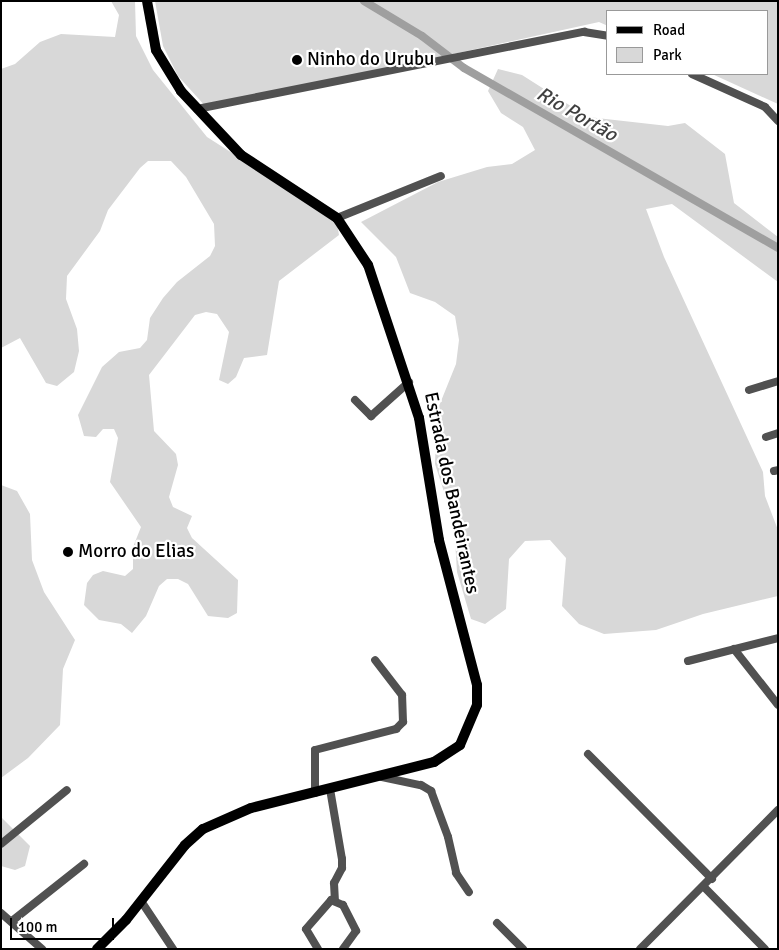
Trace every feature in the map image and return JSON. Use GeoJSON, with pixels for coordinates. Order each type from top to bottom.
{"type":"FeatureCollection","features":[{"type":"Feature","properties":{"kind":"main road","name":"Estrada dos Bandeirantes"},"geometry":{"type":"LineString","coordinates":[[98,949],[141,901],[185,845],[203,829],[251,808],[425,765],[453,752],[466,735],[477,705],[477,685],[439,540],[423,439],[409,382],[368,265],[337,218],[301,192],[255,166],[196,109],[162,62],[152,39],[146,1]]}},
{"type":"Feature","properties":{"kind":"street"},"geometry":{"type":"LineString","coordinates":[[196,109],[584,32],[606,36]]}},
{"type":"Feature","properties":{"kind":"street"},"geometry":{"type":"LineString","coordinates":[[694,75],[764,107],[778,121]]}},
{"type":"Feature","properties":{"kind":"street"},"geometry":{"type":"LineString","coordinates":[[337,218],[441,176]]}},
{"type":"Feature","properties":{"kind":"street"},"geometry":{"type":"LineString","coordinates":[[749,390],[778,380]]}},
{"type":"Feature","properties":{"kind":"street"},"geometry":{"type":"LineString","coordinates":[[355,400],[368,416],[409,382]]}},
{"type":"Feature","properties":{"kind":"street"},"geometry":{"type":"LineString","coordinates":[[766,437],[778,433]]}},
{"type":"Feature","properties":{"kind":"street"},"geometry":{"type":"LineString","coordinates":[[688,662],[778,638]]}},
{"type":"Feature","properties":{"kind":"street"},"geometry":{"type":"LineString","coordinates":[[734,649],[778,705]]}},
{"type":"Feature","properties":{"kind":"street"},"geometry":{"type":"LineString","coordinates":[[315,792],[315,750],[396,729],[403,722],[402,695],[375,660]]}},
{"type":"Feature","properties":{"kind":"street"},"geometry":{"type":"LineString","coordinates":[[588,754],[712,879]]}},
{"type":"Feature","properties":{"kind":"street"},"geometry":{"type":"LineString","coordinates":[[382,777],[421,785],[431,791],[448,837],[456,873],[469,892]]}},
{"type":"Feature","properties":{"kind":"street"},"geometry":{"type":"LineString","coordinates":[[330,789],[342,859],[342,868],[334,883],[335,900]]}},
{"type":"Feature","properties":{"kind":"street"},"geometry":{"type":"LineString","coordinates":[[1,844],[67,790]]}},
{"type":"Feature","properties":{"kind":"street"},"geometry":{"type":"LineString","coordinates":[[640,949],[712,879],[778,810]]}},
{"type":"Feature","properties":{"kind":"street"},"geometry":{"type":"LineString","coordinates":[[12,921],[84,864]]}},
{"type":"Feature","properties":{"kind":"street"},"geometry":{"type":"LineString","coordinates":[[704,887],[765,949]]}},
{"type":"Feature","properties":{"kind":"street"},"geometry":{"type":"LineString","coordinates":[[318,949],[306,933],[307,925],[331,900],[335,900],[343,905],[356,931],[343,949]]}},
{"type":"Feature","properties":{"kind":"street"},"geometry":{"type":"LineString","coordinates":[[141,901],[173,949]]}},
{"type":"Feature","properties":{"kind":"street"},"geometry":{"type":"LineString","coordinates":[[1,913],[42,949]]}},
{"type":"Feature","properties":{"kind":"street"},"geometry":{"type":"LineString","coordinates":[[497,923],[523,949]]}},
{"type":"Feature","properties":{"kind":"green space"},"geometry":{"type":"Polygon","coordinates":[[[111,1],[135,1],[136,36],[153,70],[207,137],[325,212],[337,223],[339,235],[279,281],[267,355],[244,358],[236,377],[228,384],[219,380],[229,332],[217,314],[206,312],[195,315],[149,375],[154,431],[176,454],[178,465],[169,497],[173,507],[192,516],[187,528],[192,538],[238,580],[237,613],[228,618],[208,616],[188,584],[178,579],[167,579],[159,586],[146,616],[132,633],[121,624],[99,620],[84,605],[87,583],[93,575],[103,571],[125,576],[133,569],[133,547],[141,527],[110,482],[118,438],[114,429],[103,429],[96,437],[84,436],[78,415],[102,367],[119,352],[140,348],[147,340],[150,318],[163,298],[177,282],[210,256],[215,246],[214,224],[186,177],[171,161],[148,161],[140,168],[108,210],[100,231],[67,276],[66,299],[77,329],[79,351],[74,372],[57,386],[46,383],[20,338],[1,348],[1,69],[15,64],[40,42],[61,34],[115,37],[119,15],[111,1]]]}},
{"type":"Feature","properties":{"kind":"green space","name":"Ninho do Urubu"},"geometry":{"type":"Polygon","coordinates":[[[155,1],[778,1],[778,104],[714,75],[769,75],[769,10],[606,10],[606,25],[599,22],[207,108],[178,76],[163,46],[155,1]]]}},
{"type":"Feature","properties":{"kind":"green space"},"geometry":{"type":"Polygon","coordinates":[[[498,69],[522,75],[588,117],[668,126],[685,123],[725,154],[734,203],[778,237],[778,282],[672,204],[646,209],[664,257],[763,472],[765,496],[778,530],[778,596],[703,614],[656,630],[604,634],[579,624],[562,606],[566,558],[550,540],[525,541],[509,559],[506,609],[485,624],[471,619],[457,572],[454,523],[435,464],[437,411],[456,364],[459,340],[455,316],[435,302],[410,293],[396,257],[361,222],[438,182],[487,167],[512,164],[535,150],[523,127],[501,113],[488,91],[498,69]]]}},
{"type":"Feature","properties":{"kind":"green space"},"geometry":{"type":"Polygon","coordinates":[[[1,485],[17,491],[30,514],[32,560],[44,592],[75,640],[63,669],[60,725],[28,758],[1,778],[1,485]]]}},
{"type":"Feature","properties":{"kind":"green space"},"geometry":{"type":"Polygon","coordinates":[[[1,817],[30,846],[25,866],[15,870],[1,866],[1,817]]]}},
{"type":"Feature","properties":{"kind":"waterway","name":"Rio Portão"},"geometry":{"type":"LineString","coordinates":[[364,1],[422,36],[464,68],[778,248]]}},
{"type":"Feature","properties":{"kind":"place","name":"Ninho do Urubu"},"geometry":{"type":"Point","coordinates":[297,60]}},
{"type":"Feature","properties":{"kind":"place","name":"Morro do Elias"},"geometry":{"type":"Point","coordinates":[68,552]}}]}
